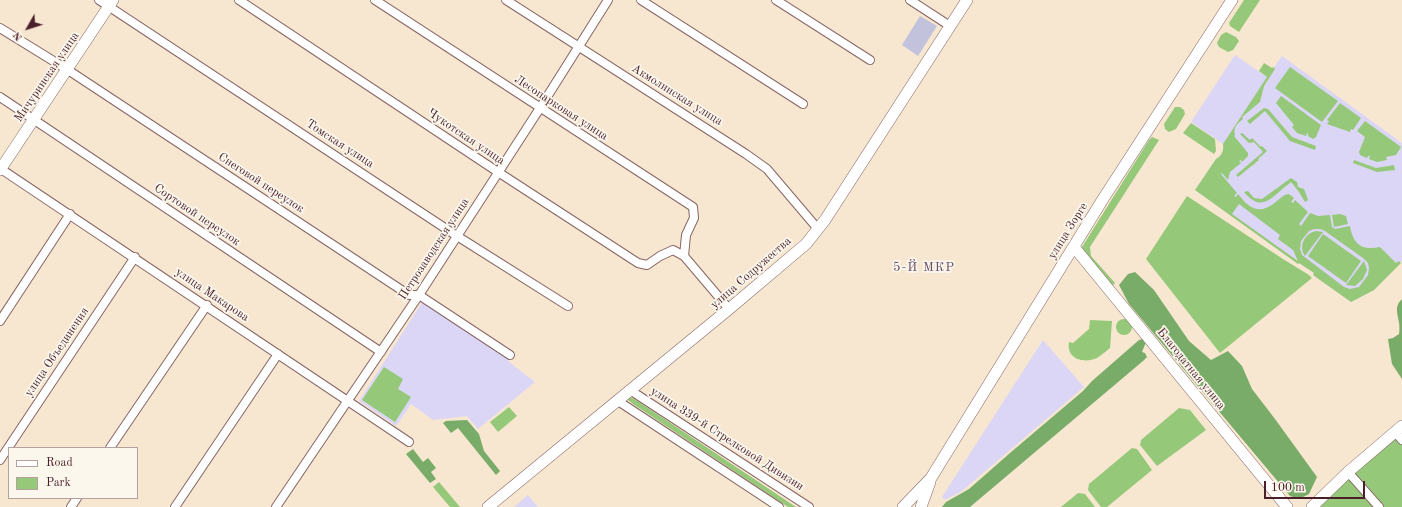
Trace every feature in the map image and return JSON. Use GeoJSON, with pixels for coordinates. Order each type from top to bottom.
{"type":"FeatureCollection","features":[{"type":"Feature","properties":{"kind":"street","name":"Томская улица"},"geometry":{"type":"LineString","coordinates":[[99,0],[111,3],[457,236],[568,306]]}},
{"type":"Feature","properties":{"kind":"street","name":"Чукотская улица"},"geometry":{"type":"LineString","coordinates":[[239,0],[638,263],[647,265],[660,256],[673,250],[684,256]]}},
{"type":"Feature","properties":{"kind":"street","name":"Лесопарковая улица"},"geometry":{"type":"LineString","coordinates":[[375,0],[692,208],[694,218],[686,235],[684,256]]}},
{"type":"Feature","properties":{"kind":"street","name":"Акмолинская улица"},"geometry":{"type":"LineString","coordinates":[[506,0],[767,169],[818,229]]}},
{"type":"Feature","properties":{"kind":"street","name":"Петрозаводская улица"},"geometry":{"type":"LineString","coordinates":[[276,507],[419,295],[608,0]]}},
{"type":"Feature","properties":{"kind":"street"},"geometry":{"type":"LineString","coordinates":[[641,0],[804,104]]}},
{"type":"Feature","properties":{"kind":"street"},"geometry":{"type":"LineString","coordinates":[[776,0],[870,60]]}},
{"type":"Feature","properties":{"kind":"street"},"geometry":{"type":"LineString","coordinates":[[910,0],[950,26]]}},
{"type":"Feature","properties":{"kind":"street","name":"улица Содружества"},"geometry":{"type":"LineString","coordinates":[[488,507],[729,310],[806,244],[818,229],[967,0]]}},
{"type":"Feature","properties":{"kind":"street","name":"улица Зорге"},"geometry":{"type":"LineString","coordinates":[[921,507],[932,478],[1116,180],[1232,0]]}},
{"type":"Feature","properties":{"kind":"street","name":"Мичуринская улица"},"geometry":{"type":"LineString","coordinates":[[0,169],[68,70],[111,3]]}},
{"type":"Feature","properties":{"kind":"street","name":"Снеговой переулок"},"geometry":{"type":"LineString","coordinates":[[0,28],[68,70],[409,295],[419,295],[510,355]]}},
{"type":"Feature","properties":{"kind":"street","name":"Сортовой переулок"},"geometry":{"type":"LineString","coordinates":[[0,97],[381,352]]}},
{"type":"Feature","properties":{"kind":"street","name":"улица Макарова"},"geometry":{"type":"LineString","coordinates":[[0,169],[135,257],[347,402],[409,442]]}},
{"type":"Feature","properties":{"kind":"street"},"geometry":{"type":"LineString","coordinates":[[0,321],[70,214]]}},
{"type":"Feature","properties":{"kind":"street","name":"Благодатная улица"},"geometry":{"type":"LineString","coordinates":[[1074,247],[1287,507]]}},
{"type":"Feature","properties":{"kind":"street"},"geometry":{"type":"LineString","coordinates":[[684,256],[729,310]]}},
{"type":"Feature","properties":{"kind":"street","name":"улица Объединения"},"geometry":{"type":"LineString","coordinates":[[9,447],[135,257]]}},
{"type":"Feature","properties":{"kind":"street"},"geometry":{"type":"LineString","coordinates":[[111,447],[207,306]]}},
{"type":"Feature","properties":{"kind":"street"},"geometry":{"type":"LineString","coordinates":[[175,507],[278,354]]}},
{"type":"Feature","properties":{"kind":"street","name":"улица 339-й Стрелковой Дивизии"},"geometry":{"type":"LineString","coordinates":[[630,390],[810,507]]}},
{"type":"Feature","properties":{"kind":"street"},"geometry":{"type":"LineString","coordinates":[[618,401],[779,507]]}},
{"type":"Feature","properties":{"kind":"street"},"geometry":{"type":"LineString","coordinates":[[1312,507],[1348,472],[1400,432]]}},
{"type":"Feature","properties":{"kind":"street","name":"улица Объединения"},"geometry":{"type":"LineString","coordinates":[[0,460],[8,448]]}},
{"type":"Feature","properties":{"kind":"street"},"geometry":{"type":"LineString","coordinates":[[1348,472],[1379,507]]}},
{"type":"Feature","properties":{"kind":"street","name":"улица Зорге"},"geometry":{"type":"LineString","coordinates":[[904,507],[932,478]]}},
{"type":"Feature","properties":{"kind":"street"},"geometry":{"type":"LineString","coordinates":[[70,507],[76,499]]}},
{"type":"Feature","properties":{"kind":"shaded area"},"geometry":{"type":"Polygon","coordinates":[[[920,16],[937,26],[918,56],[902,45],[920,16]]]}},
{"type":"Feature","properties":{"kind":"shaded area"},"geometry":{"type":"Polygon","coordinates":[[[1235,55],[1267,77],[1282,56],[1402,143],[1402,261],[1374,290],[1351,302],[1313,275],[1314,273],[1299,263],[1298,264],[1195,190],[1224,150],[1223,144],[1191,122],[1235,55]]]}},
{"type":"Feature","properties":{"kind":"shaded area"},"geometry":{"type":"Polygon","coordinates":[[[423,301],[509,358],[508,361],[535,382],[478,429],[467,416],[433,420],[411,404],[396,426],[359,401],[423,301]]]}},
{"type":"Feature","properties":{"kind":"shaded area"},"geometry":{"type":"Polygon","coordinates":[[[1043,340],[1084,387],[962,491],[945,500],[942,497],[1043,340]]]}},
{"type":"Feature","properties":{"kind":"shaded area"},"geometry":{"type":"Polygon","coordinates":[[[528,495],[538,507],[514,507],[528,495]]]}},
{"type":"Feature","properties":{"kind":"green space"},"geometry":{"type":"Polygon","coordinates":[[[1244,0],[1260,0],[1239,32],[1230,26],[1229,23],[1244,0]]]}},
{"type":"Feature","properties":{"kind":"green space"},"geometry":{"type":"Polygon","coordinates":[[[1226,32],[1236,37],[1239,41],[1233,50],[1228,52],[1219,47],[1217,43],[1221,35],[1226,32]]]}},
{"type":"Feature","properties":{"kind":"green space"},"geometry":{"type":"Polygon","coordinates":[[[1264,63],[1275,69],[1264,86],[1260,102],[1242,117],[1243,119],[1235,128],[1234,136],[1248,153],[1248,156],[1242,162],[1241,160],[1239,161],[1241,163],[1230,172],[1228,180],[1222,173],[1221,174],[1237,193],[1234,196],[1236,197],[1238,194],[1247,204],[1256,209],[1266,208],[1289,194],[1294,198],[1291,202],[1293,203],[1295,200],[1308,212],[1299,224],[1301,226],[1310,213],[1318,216],[1330,215],[1332,227],[1335,229],[1350,226],[1353,237],[1359,245],[1368,248],[1380,247],[1396,263],[1399,261],[1401,263],[1374,290],[1351,302],[1313,275],[1314,273],[1299,263],[1298,264],[1195,190],[1216,159],[1221,155],[1223,151],[1223,144],[1267,77],[1259,71],[1264,63]],[[1239,204],[1232,214],[1298,261],[1293,250],[1278,239],[1280,235],[1239,204]],[[1314,229],[1309,231],[1301,241],[1300,249],[1302,255],[1344,287],[1350,289],[1359,287],[1368,275],[1368,263],[1325,231],[1314,229]]]}},
{"type":"Feature","properties":{"kind":"green space"},"geometry":{"type":"Polygon","coordinates":[[[1290,67],[1338,101],[1322,122],[1275,88],[1290,67]]]}},
{"type":"Feature","properties":{"kind":"green space"},"geometry":{"type":"Polygon","coordinates":[[[1281,96],[1321,125],[1316,137],[1313,139],[1308,136],[1307,133],[1306,136],[1297,133],[1292,127],[1294,125],[1276,103],[1281,96]]]}},
{"type":"Feature","properties":{"kind":"green space"},"geometry":{"type":"Polygon","coordinates":[[[1340,103],[1361,118],[1350,132],[1327,124],[1329,121],[1327,120],[1340,103]]]}},
{"type":"Feature","properties":{"kind":"green space"},"geometry":{"type":"Polygon","coordinates":[[[1175,107],[1180,107],[1184,110],[1185,114],[1176,129],[1169,132],[1165,129],[1164,124],[1175,107]]]}},
{"type":"Feature","properties":{"kind":"green space"},"geometry":{"type":"Polygon","coordinates":[[[1264,108],[1268,109],[1292,137],[1316,146],[1315,150],[1290,141],[1265,111],[1250,124],[1247,121],[1264,108]]]}},
{"type":"Feature","properties":{"kind":"green space"},"geometry":{"type":"Polygon","coordinates":[[[1365,121],[1401,147],[1396,155],[1386,157],[1387,160],[1377,162],[1369,159],[1370,156],[1367,158],[1360,155],[1359,152],[1365,137],[1357,131],[1365,121]]]}},
{"type":"Feature","properties":{"kind":"green space"},"geometry":{"type":"Polygon","coordinates":[[[1191,123],[1215,139],[1216,151],[1214,154],[1183,133],[1191,123]]]}},
{"type":"Feature","properties":{"kind":"green space"},"geometry":{"type":"Polygon","coordinates":[[[1242,133],[1250,140],[1252,138],[1267,151],[1258,159],[1259,160],[1238,177],[1236,175],[1263,152],[1254,142],[1249,143],[1240,134],[1242,133]]]}},
{"type":"Feature","properties":{"kind":"green space"},"geometry":{"type":"Polygon","coordinates":[[[1152,137],[1159,140],[1090,247],[1091,256],[1115,283],[1111,287],[1082,250],[1082,247],[1152,137]]]}},
{"type":"Feature","properties":{"kind":"green space"},"geometry":{"type":"Polygon","coordinates":[[[1354,160],[1376,168],[1394,165],[1395,170],[1377,172],[1353,163],[1354,160]]]}},
{"type":"Feature","properties":{"kind":"green space"},"geometry":{"type":"Polygon","coordinates":[[[1291,178],[1297,182],[1298,187],[1304,189],[1308,200],[1305,202],[1291,182],[1273,197],[1262,202],[1257,202],[1251,199],[1244,192],[1248,191],[1254,198],[1262,199],[1291,178]]]}},
{"type":"Feature","properties":{"kind":"green space"},"geometry":{"type":"Polygon","coordinates":[[[1187,196],[1312,278],[1220,353],[1146,259],[1187,196]]]}},
{"type":"Feature","properties":{"kind":"green space"},"geometry":{"type":"Polygon","coordinates":[[[1340,214],[1346,216],[1348,224],[1334,227],[1332,215],[1340,214]]]}},
{"type":"Feature","properties":{"kind":"green space"},"geometry":{"type":"Polygon","coordinates":[[[1316,231],[1323,232],[1305,256],[1302,248],[1304,240],[1309,234],[1316,231]]]}},
{"type":"Feature","properties":{"kind":"green space"},"geometry":{"type":"Polygon","coordinates":[[[1323,234],[1361,261],[1346,283],[1308,256],[1323,234]]]}},
{"type":"Feature","properties":{"kind":"green space"},"geometry":{"type":"Polygon","coordinates":[[[1364,261],[1367,270],[1363,279],[1355,286],[1346,285],[1364,261]]]}},
{"type":"Feature","properties":{"kind":"green space"},"geometry":{"type":"Polygon","coordinates":[[[1135,272],[1154,290],[1189,341],[1211,360],[1228,351],[1242,366],[1252,389],[1317,477],[1309,494],[1299,499],[1290,496],[1129,304],[1119,285],[1128,274],[1135,272]]]}},
{"type":"Feature","properties":{"kind":"green space"},"geometry":{"type":"Polygon","coordinates":[[[1402,299],[1402,379],[1392,364],[1388,339],[1399,334],[1400,329],[1397,307],[1402,299]]]}},
{"type":"Feature","properties":{"kind":"green space"},"geometry":{"type":"Polygon","coordinates":[[[1124,319],[1130,321],[1132,327],[1130,333],[1124,335],[1118,333],[1116,327],[1118,321],[1124,319]]]}},
{"type":"Feature","properties":{"kind":"green space"},"geometry":{"type":"Polygon","coordinates":[[[1090,320],[1112,321],[1110,348],[1092,360],[1077,359],[1070,353],[1069,342],[1073,343],[1089,329],[1090,320]]]}},
{"type":"Feature","properties":{"kind":"green space"},"geometry":{"type":"Polygon","coordinates":[[[1142,339],[1146,342],[1142,352],[1145,353],[1147,357],[1143,361],[970,507],[942,507],[946,502],[969,489],[1083,391],[1092,381],[1139,340],[1142,339]]]}},
{"type":"Feature","properties":{"kind":"green space"},"geometry":{"type":"Polygon","coordinates":[[[384,367],[403,379],[398,389],[411,397],[395,422],[362,400],[384,367]]]}},
{"type":"Feature","properties":{"kind":"green space"},"geometry":{"type":"Polygon","coordinates":[[[630,397],[796,507],[788,507],[633,404],[627,399],[630,397]]]}},
{"type":"Feature","properties":{"kind":"green space"},"geometry":{"type":"Polygon","coordinates":[[[509,407],[517,416],[498,432],[490,422],[509,407]]]}},
{"type":"Feature","properties":{"kind":"green space"},"geometry":{"type":"Polygon","coordinates":[[[1179,408],[1190,410],[1206,430],[1157,466],[1140,445],[1141,440],[1179,408]]]}},
{"type":"Feature","properties":{"kind":"green space"},"geometry":{"type":"Polygon","coordinates":[[[467,420],[479,434],[484,451],[500,471],[496,475],[458,428],[451,433],[443,423],[446,421],[467,420]]]}},
{"type":"Feature","properties":{"kind":"green space"},"geometry":{"type":"Polygon","coordinates":[[[1402,431],[1402,507],[1316,507],[1402,431]]]}},
{"type":"Feature","properties":{"kind":"green space"},"geometry":{"type":"Polygon","coordinates":[[[1132,448],[1137,449],[1152,470],[1107,507],[1101,507],[1088,490],[1089,484],[1132,448]]]}},
{"type":"Feature","properties":{"kind":"green space"},"geometry":{"type":"Polygon","coordinates":[[[413,449],[423,462],[428,458],[436,468],[431,472],[436,479],[430,483],[406,454],[413,449]]]}},
{"type":"Feature","properties":{"kind":"green space"},"geometry":{"type":"Polygon","coordinates":[[[439,482],[460,507],[450,507],[433,487],[439,482]]]}},
{"type":"Feature","properties":{"kind":"green space"},"geometry":{"type":"Polygon","coordinates":[[[1078,493],[1085,494],[1095,507],[1061,507],[1078,493]]]}},
{"type":"Feature","properties":{"kind":"district","name":"5-Й МКР"},"geometry":{"type":"Point","coordinates":[924,268]}}]}
